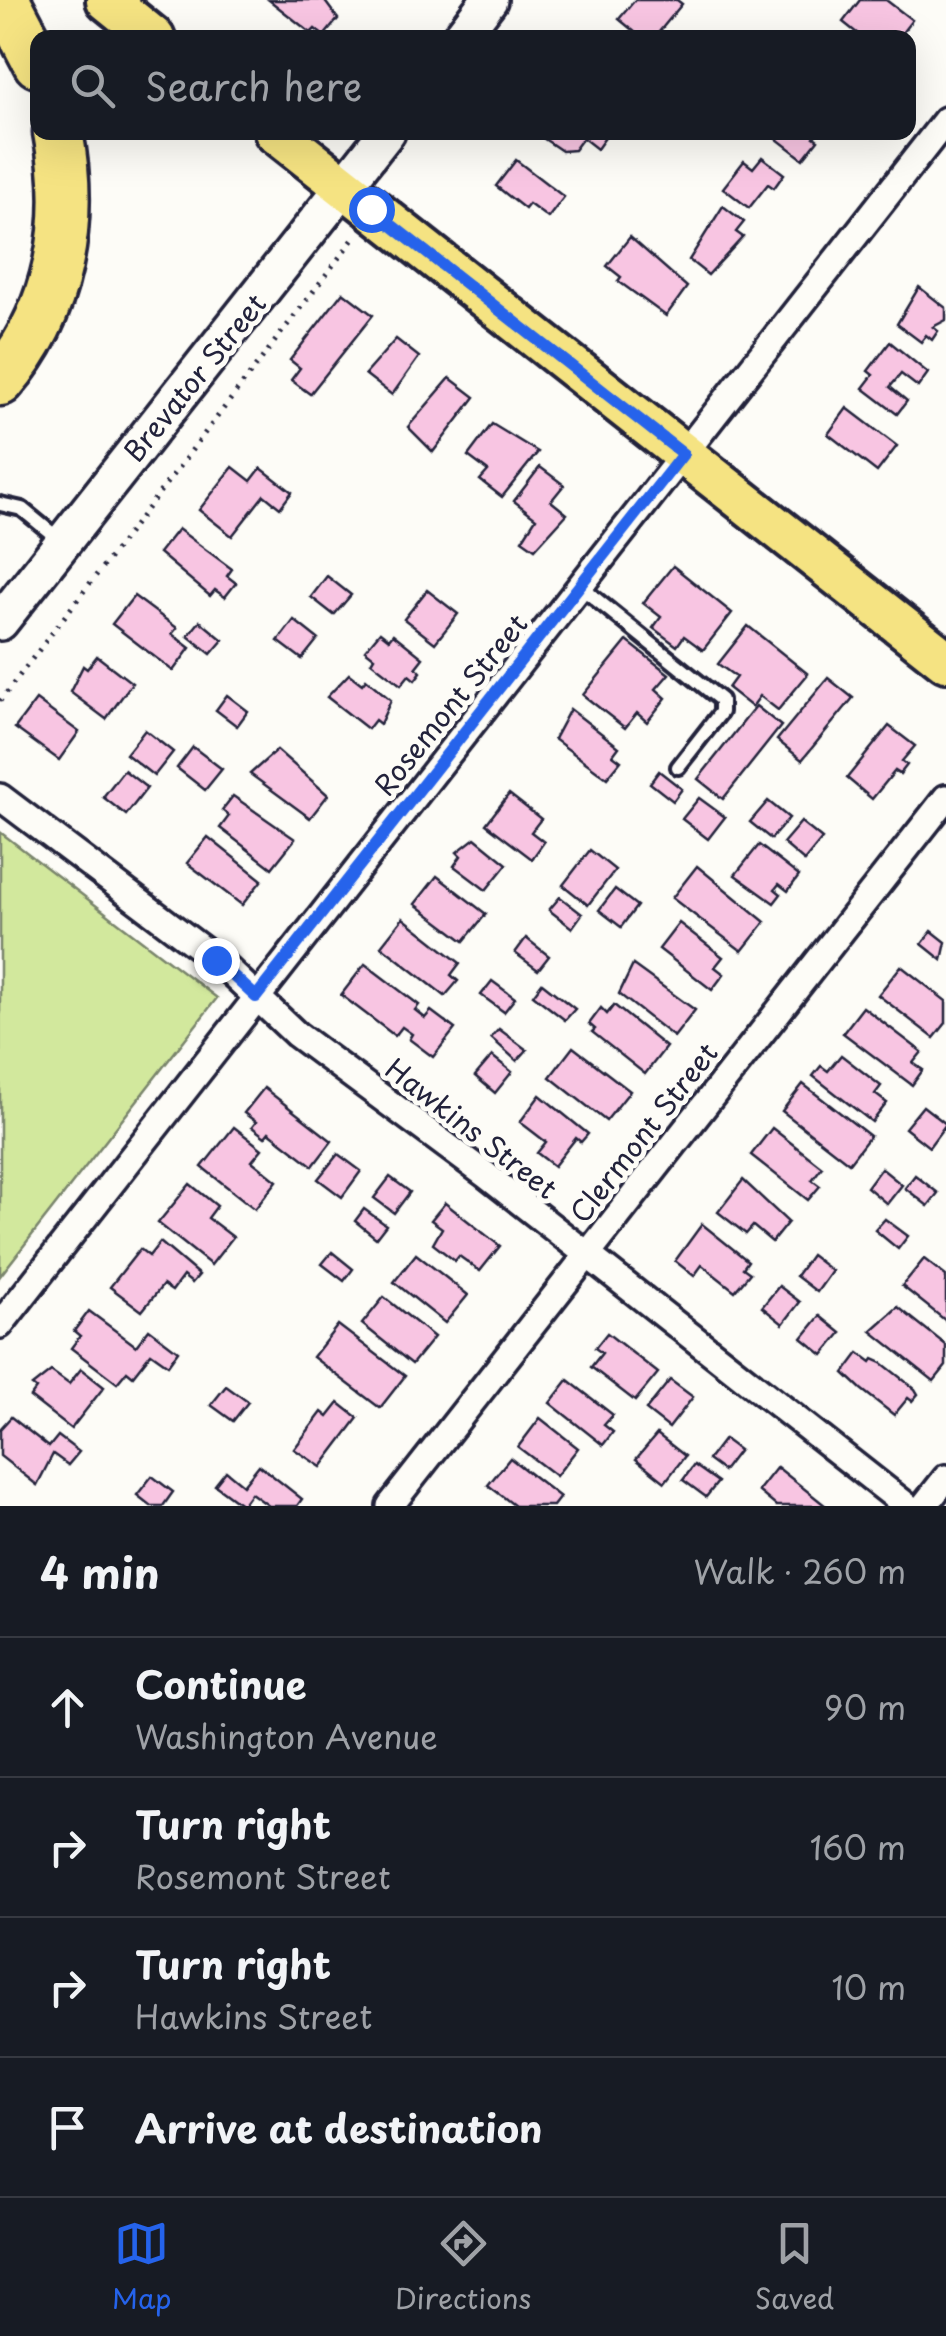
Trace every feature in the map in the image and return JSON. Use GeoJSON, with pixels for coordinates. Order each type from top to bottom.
{"type":"FeatureCollection","features":[{"type":"Feature","properties":{"kind":"highway"},"geometry":{"type":"LineString","coordinates":[[5,0],[30,48]]}},
{"type":"Feature","properties":{"kind":"highway"},"geometry":{"type":"LineString","coordinates":[[0,381],[30,340],[54,280],[65,192],[59,140]]}},
{"type":"Feature","properties":{"kind":"main road"},"geometry":{"type":"LineString","coordinates":[[107,0],[144,30]]}},
{"type":"Feature","properties":{"kind":"main road"},"geometry":{"type":"LineString","coordinates":[[285,140],[946,660]]}},
{"type":"Feature","properties":{"kind":"street"},"geometry":{"type":"LineString","coordinates":[[466,30],[489,0]]}},
{"type":"Feature","properties":{"kind":"street","name":"Rosemont Street"},"geometry":{"type":"LineString","coordinates":[[0,1325],[946,120]]}},
{"type":"Feature","properties":{"kind":"street","name":"Brevator Street"},"geometry":{"type":"LineString","coordinates":[[0,622],[380,140]]}},
{"type":"Feature","properties":{"kind":"street","name":"Hawkins Street"},"geometry":{"type":"LineString","coordinates":[[0,797],[223,965],[296,1034],[486,1175],[906,1506]]}},
{"type":"Feature","properties":{"kind":"street","name":"Clermont Street"},"geometry":{"type":"LineString","coordinates":[[390,1506],[946,798]]}},
{"type":"Feature","properties":{"kind":"street"},"geometry":{"type":"LineString","coordinates":[[924,1506],[946,1478]]}},
{"type":"Feature","properties":{"kind":"lane"},"geometry":{"type":"LineString","coordinates":[[0,504],[22,509],[63,542]]}},
{"type":"Feature","properties":{"kind":"lane"},"geometry":{"type":"LineString","coordinates":[[582,588],[721,700],[721,712],[678,766]]}},
{"type":"Feature","properties":{"kind":"path"},"geometry":{"type":"LineString","coordinates":[[0,701],[351,243]]}},
{"type":"Feature","properties":{"kind":"green space"},"geometry":{"type":"Polygon","coordinates":[[[0,832],[217,998],[0,1276],[0,832]]]}},
{"type":"Feature","properties":{"kind":"building"},"geometry":{"type":"Polygon","coordinates":[[[269,0],[324,0],[338,19],[329,30],[307,30],[269,0]]]}},
{"type":"Feature","properties":{"kind":"building"},"geometry":{"type":"Polygon","coordinates":[[[635,0],[677,0],[682,4],[661,30],[632,30],[619,19],[635,0]]]}},
{"type":"Feature","properties":{"kind":"building"},"geometry":{"type":"Polygon","coordinates":[[[860,0],[886,0],[912,20],[904,30],[853,30],[843,22],[860,0]]]}},
{"type":"Feature","properties":{"kind":"building"},"geometry":{"type":"Polygon","coordinates":[[[546,140],[582,140],[574,150],[562,151],[546,140]]]}},
{"type":"Feature","properties":{"kind":"building"},"geometry":{"type":"Polygon","coordinates":[[[586,140],[603,140],[597,149],[586,140]]]}},
{"type":"Feature","properties":{"kind":"building"},"geometry":{"type":"Polygon","coordinates":[[[778,140],[818,140],[803,159],[778,140]]]}},
{"type":"Feature","properties":{"kind":"building"},"geometry":{"type":"Polygon","coordinates":[[[762,157],[784,174],[774,188],[768,184],[749,208],[723,188],[744,161],[753,168],[762,157]]]}},
{"type":"Feature","properties":{"kind":"building"},"geometry":{"type":"Polygon","coordinates":[[[516,160],[564,197],[548,218],[529,204],[525,209],[496,186],[516,160]]]}},
{"type":"Feature","properties":{"kind":"building"},"geometry":{"type":"Polygon","coordinates":[[[723,206],[744,222],[736,232],[743,237],[708,275],[689,260],[723,206]]]}},
{"type":"Feature","properties":{"kind":"building"},"geometry":{"type":"Polygon","coordinates":[[[630,237],[687,287],[666,316],[618,281],[621,277],[607,266],[630,237]]]}},
{"type":"Feature","properties":{"kind":"building"},"geometry":{"type":"Polygon","coordinates":[[[919,287],[946,308],[946,320],[933,327],[938,331],[932,340],[926,335],[921,342],[897,324],[919,287]]]}},
{"type":"Feature","properties":{"kind":"building"},"geometry":{"type":"Polygon","coordinates":[[[343,292],[373,315],[310,394],[291,380],[300,368],[290,360],[343,292]]]}},
{"type":"Feature","properties":{"kind":"building"},"geometry":{"type":"Polygon","coordinates":[[[396,339],[419,357],[392,395],[365,374],[396,339]]]}},
{"type":"Feature","properties":{"kind":"building"},"geometry":{"type":"Polygon","coordinates":[[[890,342],[928,373],[918,387],[901,374],[890,387],[907,401],[897,414],[863,388],[873,375],[868,371],[890,342]]]}},
{"type":"Feature","properties":{"kind":"building"},"geometry":{"type":"Polygon","coordinates":[[[450,378],[475,397],[433,452],[408,427],[450,378]]]}},
{"type":"Feature","properties":{"kind":"building"},"geometry":{"type":"Polygon","coordinates":[[[847,408],[897,446],[877,472],[828,434],[847,408]]]}},
{"type":"Feature","properties":{"kind":"building"},"geometry":{"type":"Polygon","coordinates":[[[492,424],[538,452],[502,497],[480,480],[488,471],[468,456],[492,424]]]}},
{"type":"Feature","properties":{"kind":"building"},"geometry":{"type":"Polygon","coordinates":[[[233,467],[251,481],[261,468],[292,492],[280,508],[264,495],[232,536],[199,510],[233,467]]]}},
{"type":"Feature","properties":{"kind":"building"},"geometry":{"type":"Polygon","coordinates":[[[540,467],[564,485],[551,501],[567,514],[535,549],[522,540],[536,518],[514,501],[540,467]]]}},
{"type":"Feature","properties":{"kind":"building"},"geometry":{"type":"Polygon","coordinates":[[[178,529],[232,569],[227,576],[236,583],[225,597],[215,590],[210,596],[159,553],[178,529]]]}},
{"type":"Feature","properties":{"kind":"building"},"geometry":{"type":"Polygon","coordinates":[[[673,566],[732,613],[703,650],[684,636],[677,646],[653,628],[661,617],[643,603],[673,566]]]}},
{"type":"Feature","properties":{"kind":"building"},"geometry":{"type":"Polygon","coordinates":[[[327,576],[351,595],[334,615],[311,597],[327,576]]]}},
{"type":"Feature","properties":{"kind":"building"},"geometry":{"type":"Polygon","coordinates":[[[427,590],[458,614],[435,643],[404,619],[427,590]]]}},
{"type":"Feature","properties":{"kind":"building"},"geometry":{"type":"Polygon","coordinates":[[[134,596],[177,628],[172,634],[190,648],[173,671],[112,624],[134,596]]]}},
{"type":"Feature","properties":{"kind":"building"},"geometry":{"type":"Polygon","coordinates":[[[294,620],[318,639],[302,659],[278,641],[294,620]]]}},
{"type":"Feature","properties":{"kind":"building"},"geometry":{"type":"Polygon","coordinates":[[[200,621],[223,640],[211,654],[188,636],[200,621]]]}},
{"type":"Feature","properties":{"kind":"building"},"geometry":{"type":"Polygon","coordinates":[[[748,626],[808,674],[778,710],[760,696],[752,707],[728,688],[736,677],[718,664],[748,626]]]}},
{"type":"Feature","properties":{"kind":"building"},"geometry":{"type":"Polygon","coordinates":[[[380,632],[389,639],[393,634],[423,658],[416,667],[421,672],[415,680],[409,675],[401,685],[371,662],[374,657],[365,650],[380,632]]]}},
{"type":"Feature","properties":{"kind":"building"},"geometry":{"type":"Polygon","coordinates":[[[627,641],[669,674],[656,689],[666,698],[647,722],[637,713],[625,728],[583,695],[627,641]]]}},
{"type":"Feature","properties":{"kind":"building"},"geometry":{"type":"Polygon","coordinates":[[[97,656],[132,683],[106,719],[70,692],[83,666],[87,669],[97,656]]]}},
{"type":"Feature","properties":{"kind":"building"},"geometry":{"type":"Polygon","coordinates":[[[349,674],[362,684],[366,679],[391,700],[380,724],[375,720],[368,729],[327,697],[349,674]]]}},
{"type":"Feature","properties":{"kind":"building"},"geometry":{"type":"Polygon","coordinates":[[[828,678],[853,698],[802,760],[777,740],[828,678]]]}},
{"type":"Feature","properties":{"kind":"building"},"geometry":{"type":"Polygon","coordinates":[[[227,695],[248,711],[237,726],[216,710],[227,695]]]}},
{"type":"Feature","properties":{"kind":"building"},"geometry":{"type":"Polygon","coordinates":[[[36,700],[79,732],[59,760],[15,728],[36,700]]]}},
{"type":"Feature","properties":{"kind":"building"},"geometry":{"type":"Polygon","coordinates":[[[756,706],[781,726],[723,799],[698,779],[756,706]]]}},
{"type":"Feature","properties":{"kind":"building"},"geometry":{"type":"Polygon","coordinates":[[[570,709],[619,747],[613,755],[621,761],[607,778],[554,739],[570,709]]]}},
{"type":"Feature","properties":{"kind":"building"},"geometry":{"type":"Polygon","coordinates":[[[889,726],[915,746],[902,761],[907,765],[900,774],[895,771],[872,799],[847,778],[889,726]]]}},
{"type":"Feature","properties":{"kind":"building"},"geometry":{"type":"Polygon","coordinates":[[[145,730],[173,752],[154,776],[126,754],[145,730]]]}},
{"type":"Feature","properties":{"kind":"building"},"geometry":{"type":"Polygon","coordinates":[[[193,747],[222,769],[205,790],[177,768],[193,747]]]}},
{"type":"Feature","properties":{"kind":"building"},"geometry":{"type":"Polygon","coordinates":[[[277,750],[328,795],[310,818],[250,774],[277,750]]]}},
{"type":"Feature","properties":{"kind":"building"},"geometry":{"type":"Polygon","coordinates":[[[124,770],[147,788],[126,815],[103,797],[124,770]]]}},
{"type":"Feature","properties":{"kind":"building"},"geometry":{"type":"Polygon","coordinates":[[[659,771],[682,789],[673,801],[650,783],[659,771]]]}},
{"type":"Feature","properties":{"kind":"building"},"geometry":{"type":"Polygon","coordinates":[[[509,794],[541,819],[531,832],[544,842],[532,859],[486,824],[509,794]]]}},
{"type":"Feature","properties":{"kind":"building"},"geometry":{"type":"Polygon","coordinates":[[[233,796],[295,839],[272,868],[220,828],[229,816],[222,810],[233,796]]]}},
{"type":"Feature","properties":{"kind":"building"},"geometry":{"type":"Polygon","coordinates":[[[699,798],[725,817],[708,839],[682,819],[699,798]]]}},
{"type":"Feature","properties":{"kind":"building"},"geometry":{"type":"Polygon","coordinates":[[[768,801],[789,818],[771,839],[750,822],[768,801]]]}},
{"type":"Feature","properties":{"kind":"building"},"geometry":{"type":"Polygon","coordinates":[[[801,822],[822,839],[804,861],[783,843],[801,822]]]}},
{"type":"Feature","properties":{"kind":"building"},"geometry":{"type":"Polygon","coordinates":[[[208,837],[262,880],[242,905],[187,863],[208,837]]]}},
{"type":"Feature","properties":{"kind":"building"},"geometry":{"type":"Polygon","coordinates":[[[475,838],[507,864],[486,890],[454,866],[461,856],[457,852],[475,838]]]}},
{"type":"Feature","properties":{"kind":"building"},"geometry":{"type":"Polygon","coordinates":[[[759,845],[799,876],[788,891],[779,884],[775,889],[781,894],[774,903],[735,875],[759,845]]]}},
{"type":"Feature","properties":{"kind":"building"},"geometry":{"type":"Polygon","coordinates":[[[590,850],[615,870],[588,905],[563,885],[590,850]]]}},
{"type":"Feature","properties":{"kind":"building"},"geometry":{"type":"Polygon","coordinates":[[[697,866],[765,922],[742,951],[672,898],[697,866]]]}},
{"type":"Feature","properties":{"kind":"building"},"geometry":{"type":"Polygon","coordinates":[[[437,876],[486,914],[464,941],[415,904],[437,876]]]}},
{"type":"Feature","properties":{"kind":"building"},"geometry":{"type":"Polygon","coordinates":[[[615,889],[637,906],[621,927],[599,910],[615,889]]]}},
{"type":"Feature","properties":{"kind":"building"},"geometry":{"type":"Polygon","coordinates":[[[560,897],[582,914],[572,928],[549,910],[560,897]]]}},
{"type":"Feature","properties":{"kind":"building"},"geometry":{"type":"Polygon","coordinates":[[[403,918],[460,963],[451,975],[458,981],[445,996],[381,946],[403,918]]]}},
{"type":"Feature","properties":{"kind":"building"},"geometry":{"type":"Polygon","coordinates":[[[679,923],[723,957],[715,967],[724,974],[712,990],[659,949],[679,923]]]}},
{"type":"Feature","properties":{"kind":"building"},"geometry":{"type":"Polygon","coordinates":[[[932,931],[946,942],[942,960],[922,944],[932,931]]]}},
{"type":"Feature","properties":{"kind":"building"},"geometry":{"type":"Polygon","coordinates":[[[526,938],[549,956],[538,970],[515,953],[526,938]]]}},
{"type":"Feature","properties":{"kind":"building"},"geometry":{"type":"Polygon","coordinates":[[[365,964],[419,1005],[415,1010],[425,1018],[431,1011],[455,1029],[433,1057],[409,1039],[412,1034],[402,1027],[395,1036],[341,995],[365,964]]]}},
{"type":"Feature","properties":{"kind":"building"},"geometry":{"type":"Polygon","coordinates":[[[633,965],[695,1010],[674,1037],[619,994],[633,965]]]}},
{"type":"Feature","properties":{"kind":"building"},"geometry":{"type":"Polygon","coordinates":[[[901,966],[946,1001],[946,1023],[934,1038],[878,995],[901,966]]]}},
{"type":"Feature","properties":{"kind":"building"},"geometry":{"type":"Polygon","coordinates":[[[492,981],[515,998],[504,1012],[481,995],[492,981]]]}},
{"type":"Feature","properties":{"kind":"building"},"geometry":{"type":"Polygon","coordinates":[[[542,983],[575,1009],[565,1020],[533,995],[542,983]]]}},
{"type":"Feature","properties":{"kind":"building"},"geometry":{"type":"Polygon","coordinates":[[[614,1005],[666,1047],[645,1074],[592,1032],[595,1029],[589,1024],[601,1008],[607,1014],[614,1005]]]}},
{"type":"Feature","properties":{"kind":"building"},"geometry":{"type":"Polygon","coordinates":[[[863,1007],[922,1052],[913,1063],[923,1070],[912,1085],[843,1033],[863,1007]]]}},
{"type":"Feature","properties":{"kind":"building"},"geometry":{"type":"Polygon","coordinates":[[[499,1029],[527,1050],[517,1061],[491,1038],[499,1029]]]}},
{"type":"Feature","properties":{"kind":"building"},"geometry":{"type":"Polygon","coordinates":[[[573,1047],[630,1091],[606,1121],[550,1077],[573,1047]]]}},
{"type":"Feature","properties":{"kind":"building"},"geometry":{"type":"Polygon","coordinates":[[[841,1055],[881,1086],[875,1094],[887,1103],[872,1122],[813,1076],[821,1066],[828,1071],[841,1055]]]}},
{"type":"Feature","properties":{"kind":"building"},"geometry":{"type":"Polygon","coordinates":[[[492,1056],[512,1072],[495,1093],[475,1076],[492,1056]]]}},
{"type":"Feature","properties":{"kind":"building"},"geometry":{"type":"Polygon","coordinates":[[[803,1084],[870,1136],[849,1163],[782,1111],[803,1084]]]}},
{"type":"Feature","properties":{"kind":"building"},"geometry":{"type":"Polygon","coordinates":[[[264,1088],[332,1141],[313,1166],[269,1132],[265,1137],[252,1127],[256,1122],[244,1113],[264,1088]]]}},
{"type":"Feature","properties":{"kind":"building"},"geometry":{"type":"Polygon","coordinates":[[[540,1095],[588,1134],[581,1142],[576,1138],[554,1166],[537,1153],[546,1142],[520,1122],[540,1095]]]}},
{"type":"Feature","properties":{"kind":"building"},"geometry":{"type":"Polygon","coordinates":[[[923,1106],[946,1124],[929,1147],[905,1128],[923,1106]]]}},
{"type":"Feature","properties":{"kind":"building"},"geometry":{"type":"Polygon","coordinates":[[[234,1127],[262,1149],[252,1161],[277,1181],[255,1209],[202,1167],[234,1127]]]}},
{"type":"Feature","properties":{"kind":"building"},"geometry":{"type":"Polygon","coordinates":[[[772,1128],[822,1167],[812,1180],[820,1186],[808,1200],[751,1155],[772,1128]]]}},
{"type":"Feature","properties":{"kind":"building"},"geometry":{"type":"Polygon","coordinates":[[[338,1154],[361,1171],[342,1197],[318,1179],[338,1154]]]}},
{"type":"Feature","properties":{"kind":"building"},"geometry":{"type":"Polygon","coordinates":[[[881,1168],[902,1185],[887,1204],[867,1187],[881,1168]]]}},
{"type":"Feature","properties":{"kind":"building"},"geometry":{"type":"Polygon","coordinates":[[[915,1175],[938,1193],[928,1206],[905,1188],[915,1175]]]}},
{"type":"Feature","properties":{"kind":"building"},"geometry":{"type":"Polygon","coordinates":[[[390,1177],[410,1192],[394,1213],[374,1198],[390,1177]]]}},
{"type":"Feature","properties":{"kind":"building"},"geometry":{"type":"Polygon","coordinates":[[[743,1180],[788,1222],[772,1242],[753,1226],[746,1234],[718,1212],[743,1180]]]}},
{"type":"Feature","properties":{"kind":"building"},"geometry":{"type":"Polygon","coordinates":[[[190,1184],[217,1206],[208,1218],[233,1237],[211,1265],[158,1223],[190,1184]]]}},
{"type":"Feature","properties":{"kind":"building"},"geometry":{"type":"Polygon","coordinates":[[[445,1203],[500,1246],[480,1271],[459,1256],[455,1261],[433,1244],[442,1228],[431,1220],[445,1203]]]}},
{"type":"Feature","properties":{"kind":"building"},"geometry":{"type":"Polygon","coordinates":[[[364,1209],[386,1225],[376,1238],[355,1221],[364,1209]]]}},
{"type":"Feature","properties":{"kind":"building"},"geometry":{"type":"Polygon","coordinates":[[[885,1219],[908,1236],[898,1249],[875,1230],[885,1219]]]}},
{"type":"Feature","properties":{"kind":"building"},"geometry":{"type":"Polygon","coordinates":[[[702,1224],[748,1261],[743,1268],[750,1273],[735,1291],[702,1265],[694,1276],[675,1261],[702,1224]]]}},
{"type":"Feature","properties":{"kind":"building"},"geometry":{"type":"Polygon","coordinates":[[[160,1242],[199,1275],[192,1283],[183,1276],[172,1291],[163,1285],[142,1311],[110,1287],[140,1249],[149,1256],[160,1242]]]}},
{"type":"Feature","properties":{"kind":"building"},"geometry":{"type":"Polygon","coordinates":[[[332,1252],[353,1269],[344,1281],[322,1264],[332,1252]]]}},
{"type":"Feature","properties":{"kind":"building"},"geometry":{"type":"Polygon","coordinates":[[[416,1254],[468,1295],[445,1323],[394,1282],[416,1254]]]}},
{"type":"Feature","properties":{"kind":"building"},"geometry":{"type":"Polygon","coordinates":[[[811,1255],[832,1271],[817,1292],[796,1276],[811,1255]]]}},
{"type":"Feature","properties":{"kind":"building"},"geometry":{"type":"Polygon","coordinates":[[[924,1259],[946,1276],[946,1321],[902,1286],[924,1259]]]}},
{"type":"Feature","properties":{"kind":"building"},"geometry":{"type":"Polygon","coordinates":[[[779,1286],[800,1302],[783,1324],[762,1307],[779,1286]]]}},
{"type":"Feature","properties":{"kind":"building"},"geometry":{"type":"Polygon","coordinates":[[[384,1297],[434,1337],[412,1364],[362,1324],[384,1297]]]}},
{"type":"Feature","properties":{"kind":"building"},"geometry":{"type":"Polygon","coordinates":[[[898,1307],[946,1345],[946,1366],[934,1381],[871,1331],[898,1307]]]}},
{"type":"Feature","properties":{"kind":"building"},"geometry":{"type":"Polygon","coordinates":[[[89,1311],[136,1346],[149,1329],[178,1351],[168,1365],[151,1353],[133,1376],[127,1371],[117,1383],[71,1348],[80,1336],[74,1331],[89,1311]]]}},
{"type":"Feature","properties":{"kind":"building"},"geometry":{"type":"Polygon","coordinates":[[[820,1316],[841,1333],[823,1355],[802,1338],[820,1316]]]}},
{"type":"Feature","properties":{"kind":"building"},"geometry":{"type":"Polygon","coordinates":[[[338,1325],[405,1376],[380,1408],[313,1357],[338,1325]]]}},
{"type":"Feature","properties":{"kind":"building"},"geometry":{"type":"Polygon","coordinates":[[[607,1333],[658,1373],[635,1401],[591,1367],[602,1353],[595,1348],[607,1333]]]}},
{"type":"Feature","properties":{"kind":"building"},"geometry":{"type":"Polygon","coordinates":[[[859,1353],[871,1362],[873,1359],[882,1363],[918,1394],[912,1401],[908,1398],[894,1415],[844,1373],[859,1353]]]}},
{"type":"Feature","properties":{"kind":"building"},"geometry":{"type":"Polygon","coordinates":[[[81,1369],[104,1387],[71,1429],[30,1397],[36,1389],[32,1386],[51,1371],[69,1384],[81,1369]]]}},
{"type":"Feature","properties":{"kind":"building"},"geometry":{"type":"Polygon","coordinates":[[[568,1380],[613,1415],[604,1425],[613,1432],[603,1445],[550,1403],[568,1380]]]}},
{"type":"Feature","properties":{"kind":"building"},"geometry":{"type":"Polygon","coordinates":[[[670,1380],[693,1397],[669,1428],[646,1410],[670,1380]]]}},
{"type":"Feature","properties":{"kind":"building"},"geometry":{"type":"Polygon","coordinates":[[[226,1386],[248,1402],[233,1421],[211,1405],[226,1386]]]}},
{"type":"Feature","properties":{"kind":"building"},"geometry":{"type":"Polygon","coordinates":[[[339,1403],[358,1418],[321,1467],[294,1449],[322,1412],[328,1417],[339,1403]]]}},
{"type":"Feature","properties":{"kind":"building"},"geometry":{"type":"Polygon","coordinates":[[[11,1417],[49,1447],[58,1436],[79,1452],[68,1465],[53,1454],[37,1485],[0,1456],[0,1429],[11,1417]]]}},
{"type":"Feature","properties":{"kind":"building"},"geometry":{"type":"Polygon","coordinates":[[[540,1418],[578,1448],[556,1476],[518,1447],[540,1418]]]}},
{"type":"Feature","properties":{"kind":"building"},"geometry":{"type":"Polygon","coordinates":[[[657,1434],[685,1456],[665,1482],[636,1459],[657,1434]]]}},
{"type":"Feature","properties":{"kind":"building"},"geometry":{"type":"Polygon","coordinates":[[[724,1439],[739,1450],[723,1471],[708,1460],[724,1439]]]}},
{"type":"Feature","properties":{"kind":"building"},"geometry":{"type":"Polygon","coordinates":[[[510,1458],[560,1497],[553,1506],[515,1506],[488,1485],[510,1458]]]}},
{"type":"Feature","properties":{"kind":"building"},"geometry":{"type":"Polygon","coordinates":[[[259,1465],[302,1499],[297,1506],[269,1506],[251,1493],[242,1505],[215,1485],[226,1471],[243,1485],[259,1465]]]}},
{"type":"Feature","properties":{"kind":"building"},"geometry":{"type":"Polygon","coordinates":[[[694,1465],[718,1482],[706,1497],[683,1480],[694,1465]]]}},
{"type":"Feature","properties":{"kind":"building"},"geometry":{"type":"Polygon","coordinates":[[[777,1467],[826,1506],[776,1506],[758,1491],[777,1467]]]}},
{"type":"Feature","properties":{"kind":"building"},"geometry":{"type":"Polygon","coordinates":[[[152,1476],[173,1492],[163,1506],[151,1506],[137,1495],[152,1476]]]}},
{"type":"Feature","properties":{"kind":"route"},"geometry":{"type":"LineString","coordinates":[[216,960],[256,997],[582,588],[683,454],[371,209]]}}]}
